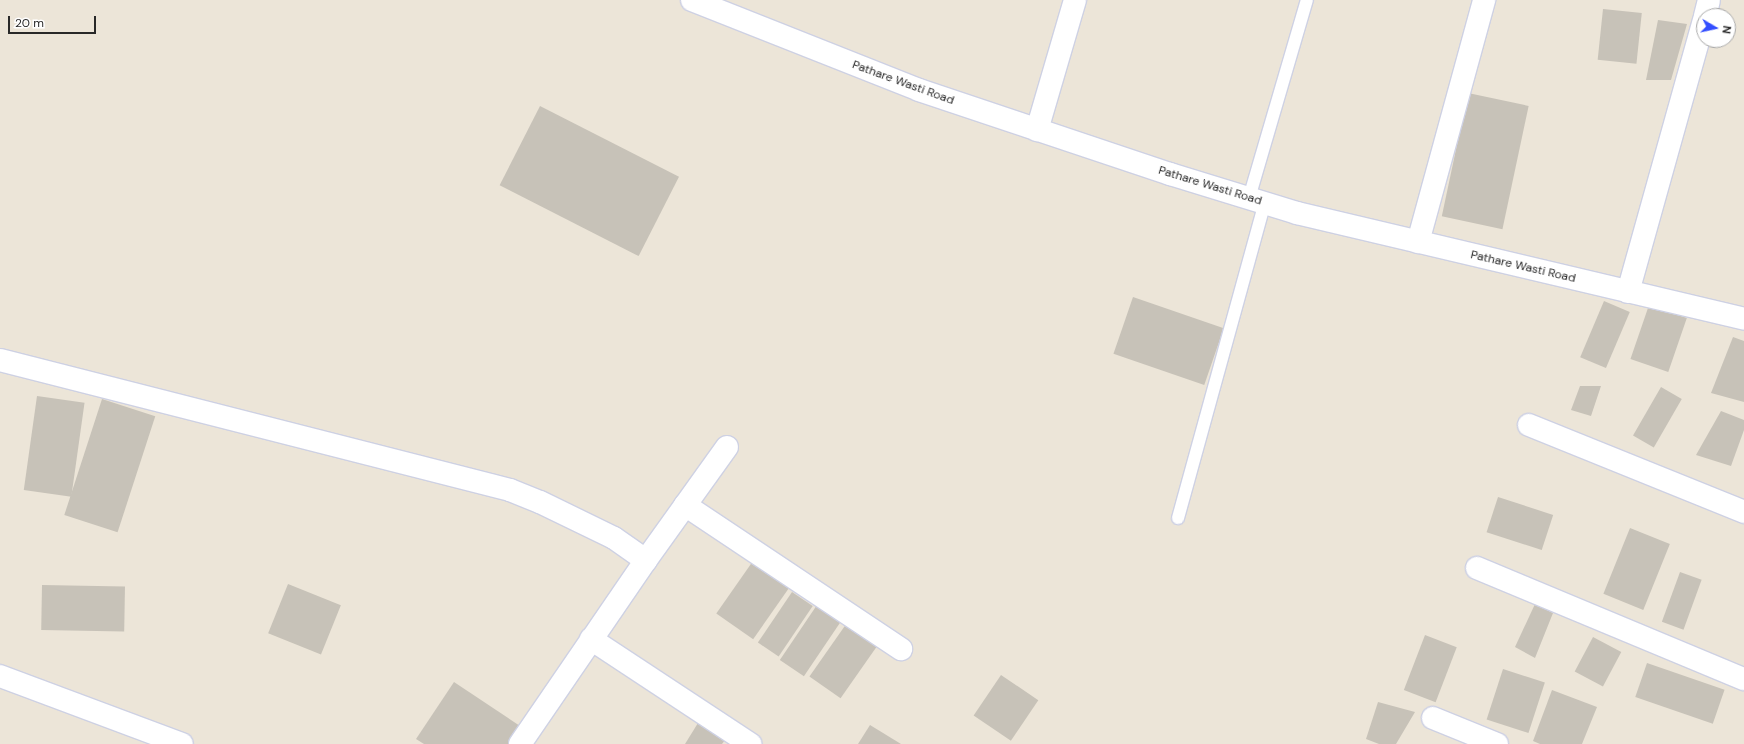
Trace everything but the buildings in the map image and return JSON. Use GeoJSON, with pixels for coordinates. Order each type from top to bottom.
{"type":"FeatureCollection","features":[{"type":"Feature","properties":{"kind":"street","name":"Pathare Wasti Road"},"geometry":{"type":"LineString","coordinates":[[692,0],[730,8],[919,90],[1257,201],[1418,242],[1744,319]]}},
{"type":"Feature","properties":{"kind":"street"},"geometry":{"type":"LineString","coordinates":[[1037,130],[1075,0]]}},
{"type":"Feature","properties":{"kind":"street"},"geometry":{"type":"LineString","coordinates":[[1418,242],[1484,0]]}},
{"type":"Feature","properties":{"kind":"street"},"geometry":{"type":"LineString","coordinates":[[1628,292],[1696,48]]}},
{"type":"Feature","properties":{"kind":"street"},"geometry":{"type":"LineString","coordinates":[[0,360],[510,490],[540,502],[614,538],[646,560]]}},
{"type":"Feature","properties":{"kind":"street"},"geometry":{"type":"LineString","coordinates":[[1529,425],[1744,512]]}},
{"type":"Feature","properties":{"kind":"street"},"geometry":{"type":"LineString","coordinates":[[520,744],[646,560],[727,447]]}},
{"type":"Feature","properties":{"kind":"street"},"geometry":{"type":"LineString","coordinates":[[685,505],[901,649]]}},
{"type":"Feature","properties":{"kind":"street"},"geometry":{"type":"LineString","coordinates":[[1477,568],[1744,679]]}},
{"type":"Feature","properties":{"kind":"street"},"geometry":{"type":"LineString","coordinates":[[591,639],[750,744]]}},
{"type":"Feature","properties":{"kind":"street"},"geometry":{"type":"LineString","coordinates":[[0,676],[182,744]]}},
{"type":"Feature","properties":{"kind":"street"},"geometry":{"type":"LineString","coordinates":[[1433,718],[1497,744]]}},
{"type":"Feature","properties":{"kind":"lane"},"geometry":{"type":"LineString","coordinates":[[1178,518],[1307,0]]}}]}
